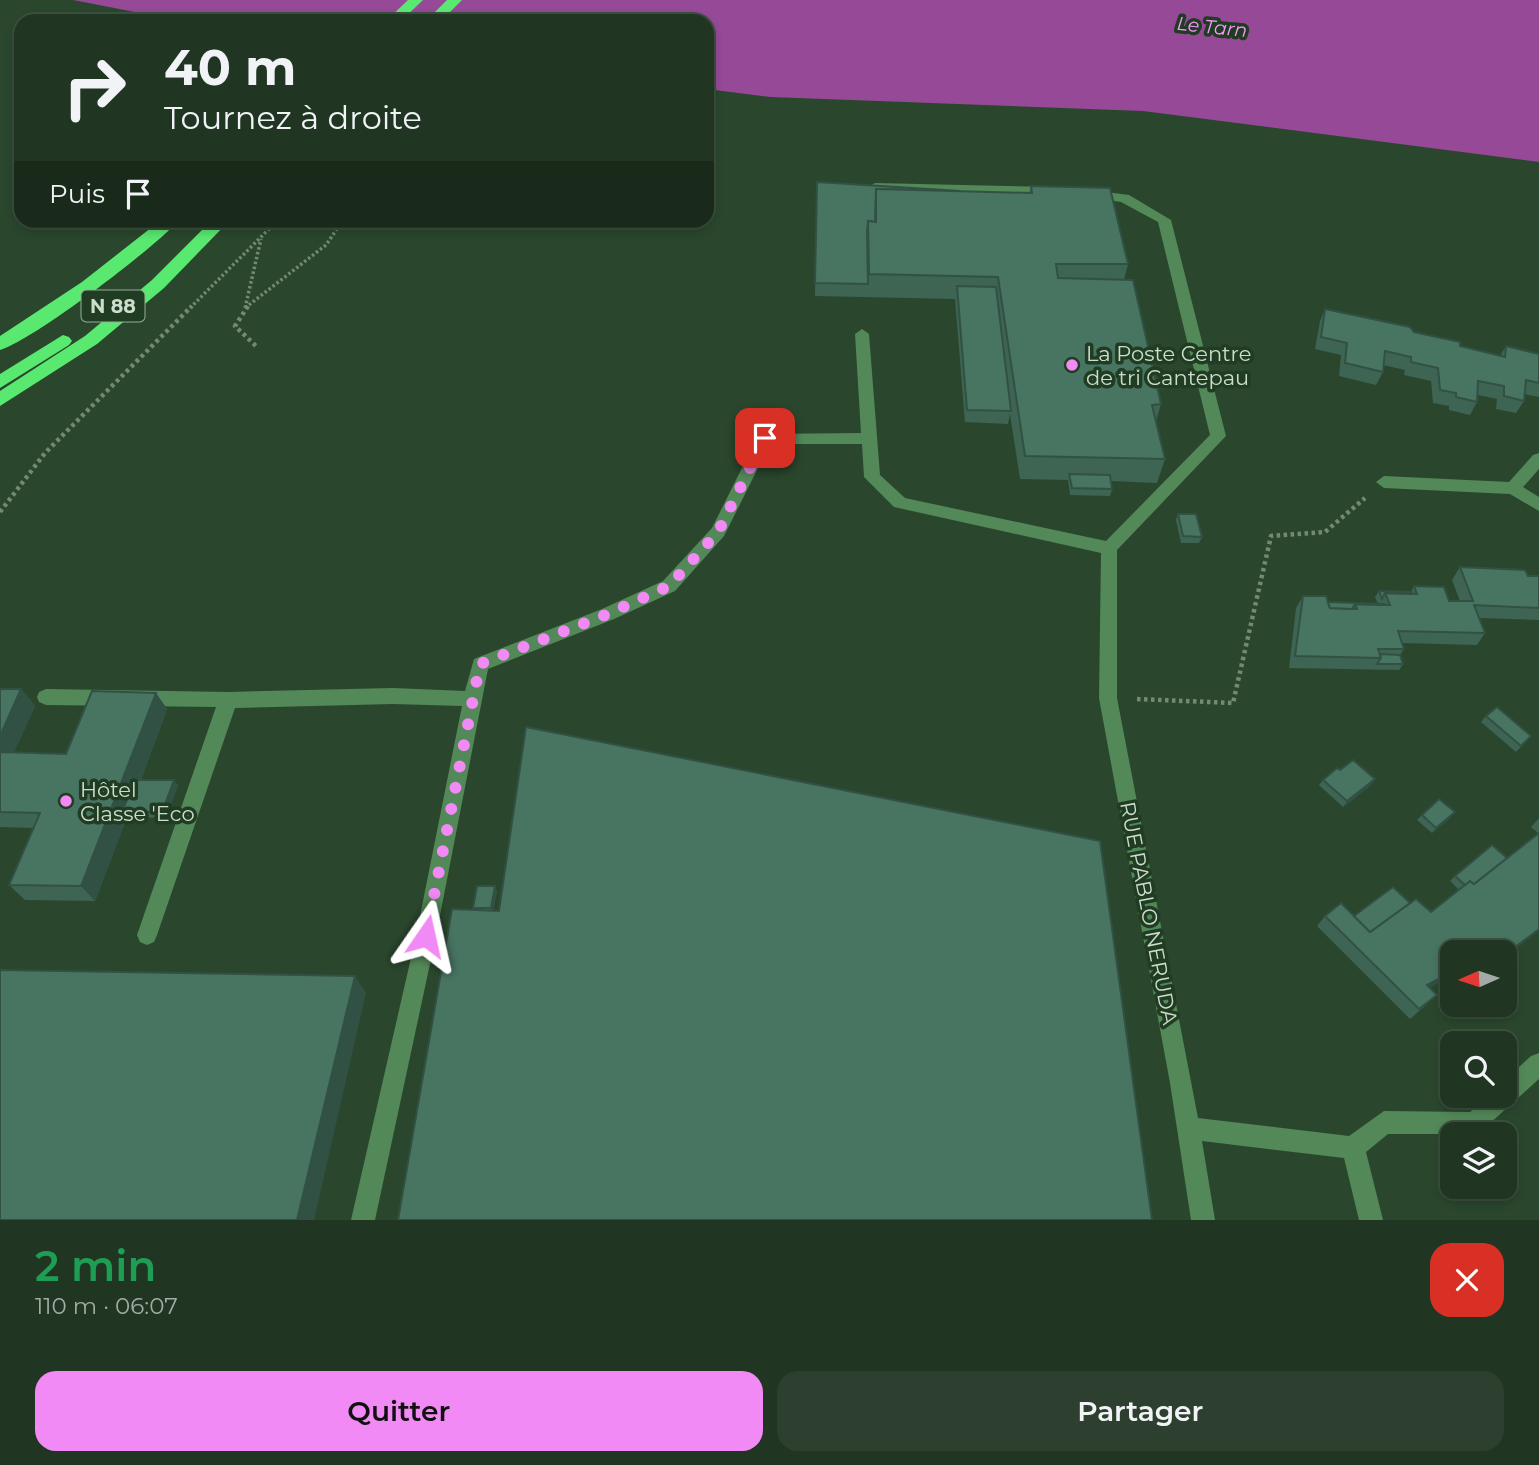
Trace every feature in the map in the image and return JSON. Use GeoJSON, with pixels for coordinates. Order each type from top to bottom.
{"type":"FeatureCollection","features":[{"type":"Feature","properties":{"kind":"highway"},"geometry":{"type":"LineString","coordinates":[[401,14],[416,0]]}},
{"type":"Feature","properties":{"kind":"highway"},"geometry":{"type":"LineString","coordinates":[[440,14],[455,0]]}},
{"type":"Feature","properties":{"kind":"highway","name":"N 88"},"geometry":{"type":"LineString","coordinates":[[0,344],[34,324],[162,228]]}},
{"type":"Feature","properties":{"kind":"highway","name":"N 88"},"geometry":{"type":"LineString","coordinates":[[0,382],[96,320],[211,228]]}},
{"type":"Feature","properties":{"kind":"highway"},"geometry":{"type":"LineString","coordinates":[[0,400],[91,340],[158,284],[213,228]]}},
{"type":"Feature","properties":{"kind":"street"},"geometry":{"type":"LineString","coordinates":[[862,334],[872,477],[900,503],[1109,548],[1218,436],[1164,220],[1124,198],[1098,195],[866,187]]}},
{"type":"Feature","properties":{"kind":"street"},"geometry":{"type":"LineString","coordinates":[[363,1220],[426,936],[480,664],[608,614],[669,586],[718,532],[765,438],[869,439]]}},
{"type":"Feature","properties":{"kind":"street"},"geometry":{"type":"LineString","coordinates":[[1513,488],[1539,459]]}},
{"type":"Feature","properties":{"kind":"street"},"geometry":{"type":"LineString","coordinates":[[1384,482],[1513,488],[1539,505]]}},
{"type":"Feature","properties":{"kind":"street","name":"RUE PABLO NERUDA"},"geometry":{"type":"LineString","coordinates":[[1109,548],[1108,698],[1189,1128],[1203,1220]]}},
{"type":"Feature","properties":{"kind":"street"},"geometry":{"type":"LineString","coordinates":[[46,697],[228,700],[393,696],[473,699]]}},
{"type":"Feature","properties":{"kind":"street"},"geometry":{"type":"LineString","coordinates":[[148,934],[228,700]]}},
{"type":"Feature","properties":{"kind":"street"},"geometry":{"type":"LineString","coordinates":[[1517,1084],[1539,1064]]}},
{"type":"Feature","properties":{"kind":"street"},"geometry":{"type":"LineString","coordinates":[[1189,1128],[1353,1147],[1384,1122],[1474,1124],[1491,1108]]}},
{"type":"Feature","properties":{"kind":"street"},"geometry":{"type":"LineString","coordinates":[[1353,1147],[1371,1220]]}},
{"type":"Feature","properties":{"kind":"path"},"geometry":{"type":"LineString","coordinates":[[0,512],[45,453],[270,228]]}},
{"type":"Feature","properties":{"kind":"path"},"geometry":{"type":"LineString","coordinates":[[244,309],[326,245],[338,228]]}},
{"type":"Feature","properties":{"kind":"path"},"geometry":{"type":"LineString","coordinates":[[256,346],[235,326],[244,309],[262,237]]}},
{"type":"Feature","properties":{"kind":"path"},"geometry":{"type":"LineString","coordinates":[[1108,698],[1233,703],[1271,536],[1325,532],[1384,482]]}},
{"type":"Feature","properties":{"kind":"water","name":"Le Tarn"},"geometry":{"type":"Polygon","coordinates":[[[73,0],[1539,0],[1539,162],[1143,111],[771,97],[714,90],[714,14],[145,14],[73,0]]]}},
{"type":"Feature","properties":{"kind":"building"},"geometry":{"type":"Polygon","coordinates":[[[817,182],[960,191],[876,189],[875,222],[868,221],[867,232],[868,284],[815,283],[817,182]]]}},
{"type":"Feature","properties":{"kind":"building","name":"La Poste Centre de tri Cantepau"},"geometry":{"type":"Polygon","coordinates":[[[1031,186],[1110,188],[1128,264],[1056,264],[1058,278],[1133,280],[1161,404],[1152,405],[1165,459],[1025,456],[998,277],[869,274],[868,221],[876,222],[876,189],[1032,193],[1031,186]]]}},
{"type":"Feature","properties":{"kind":"building"},"geometry":{"type":"Polygon","coordinates":[[[957,286],[996,287],[1011,411],[967,410],[957,286]]]}},
{"type":"Feature","properties":{"kind":"building"},"geometry":{"type":"Polygon","coordinates":[[[1325,309],[1410,327],[1414,332],[1460,342],[1460,346],[1505,357],[1506,346],[1539,354],[1539,383],[1526,380],[1524,401],[1504,396],[1504,386],[1478,381],[1477,402],[1440,390],[1438,368],[1411,362],[1411,357],[1385,351],[1383,372],[1345,363],[1347,343],[1321,337],[1325,309]]]}},
{"type":"Feature","properties":{"kind":"building"},"geometry":{"type":"Polygon","coordinates":[[[1069,474],[1110,475],[1112,489],[1072,488],[1069,474]]]}},
{"type":"Feature","properties":{"kind":"building"},"geometry":{"type":"Polygon","coordinates":[[[1178,514],[1196,514],[1202,537],[1183,536],[1178,514]]]}},
{"type":"Feature","properties":{"kind":"building"},"geometry":{"type":"Polygon","coordinates":[[[1460,567],[1525,570],[1528,576],[1539,576],[1539,608],[1474,605],[1485,633],[1398,631],[1404,649],[1378,649],[1381,658],[1295,656],[1303,596],[1326,596],[1330,608],[1357,609],[1355,604],[1390,605],[1385,593],[1417,594],[1414,586],[1444,587],[1449,601],[1473,601],[1460,567]]]}},
{"type":"Feature","properties":{"kind":"building"},"geometry":{"type":"Polygon","coordinates":[[[1379,591],[1411,594],[1385,593],[1382,599],[1379,591]]]}},
{"type":"Feature","properties":{"kind":"building"},"geometry":{"type":"Polygon","coordinates":[[[1328,602],[1384,605],[1355,604],[1352,609],[1330,608],[1328,602]]]}},
{"type":"Feature","properties":{"kind":"building"},"geometry":{"type":"Polygon","coordinates":[[[1380,654],[1400,655],[1403,664],[1377,664],[1381,658],[1380,654]]]}},
{"type":"Feature","properties":{"kind":"building"},"geometry":{"type":"Polygon","coordinates":[[[0,689],[21,689],[0,736],[0,689]]]}},
{"type":"Feature","properties":{"kind":"building","name":"Hôtel Classe 'Eco"},"geometry":{"type":"Polygon","coordinates":[[[92,691],[156,693],[81,886],[9,885],[40,813],[0,812],[0,752],[66,754],[92,691]]]}},
{"type":"Feature","properties":{"kind":"building"},"geometry":{"type":"Polygon","coordinates":[[[1497,707],[1531,736],[1521,746],[1486,716],[1497,707]]]}},
{"type":"Feature","properties":{"kind":"building"},"geometry":{"type":"Polygon","coordinates":[[[526,727],[1100,841],[1152,1220],[398,1220],[452,909],[499,911],[526,727]]]}},
{"type":"Feature","properties":{"kind":"building"},"geometry":{"type":"Polygon","coordinates":[[[1353,760],[1375,779],[1347,801],[1323,780],[1337,768],[1340,770],[1353,760]]]}},
{"type":"Feature","properties":{"kind":"building"},"geometry":{"type":"Polygon","coordinates":[[[135,780],[174,780],[162,812],[122,812],[135,780]]]}},
{"type":"Feature","properties":{"kind":"building"},"geometry":{"type":"Polygon","coordinates":[[[1439,799],[1455,812],[1436,828],[1422,815],[1439,799]]]}},
{"type":"Feature","properties":{"kind":"building"},"geometry":{"type":"Polygon","coordinates":[[[1539,833],[1539,929],[1517,946],[1517,940],[1504,939],[1440,940],[1440,978],[1427,985],[1437,995],[1419,1009],[1325,916],[1341,903],[1370,932],[1416,899],[1431,912],[1470,881],[1474,884],[1539,833]]]}},
{"type":"Feature","properties":{"kind":"building"},"geometry":{"type":"Polygon","coordinates":[[[1492,845],[1507,858],[1474,884],[1470,881],[1465,885],[1455,876],[1492,845]]]}},
{"type":"Feature","properties":{"kind":"building"},"geometry":{"type":"Polygon","coordinates":[[[477,886],[495,886],[491,908],[473,908],[477,886]]]}},
{"type":"Feature","properties":{"kind":"building"},"geometry":{"type":"Polygon","coordinates":[[[1393,887],[1410,903],[1370,932],[1354,916],[1393,887]]]}},
{"type":"Feature","properties":{"kind":"building"},"geometry":{"type":"Polygon","coordinates":[[[0,970],[355,976],[297,1220],[0,1220],[0,970]]]}},
{"type":"Feature","properties":{"kind":"place","name":"La Poste Centre de tri Cantepau"},"geometry":{"type":"Point","coordinates":[1072,365]}},
{"type":"Feature","properties":{"kind":"place","name":"Hôtel Classe 'Eco"},"geometry":{"type":"Point","coordinates":[66,801]}},
{"type":"Feature","properties":{"kind":"route"},"geometry":{"type":"LineString","coordinates":[[426,936],[480,664],[608,614],[669,586],[718,532],[765,438]]}}]}
